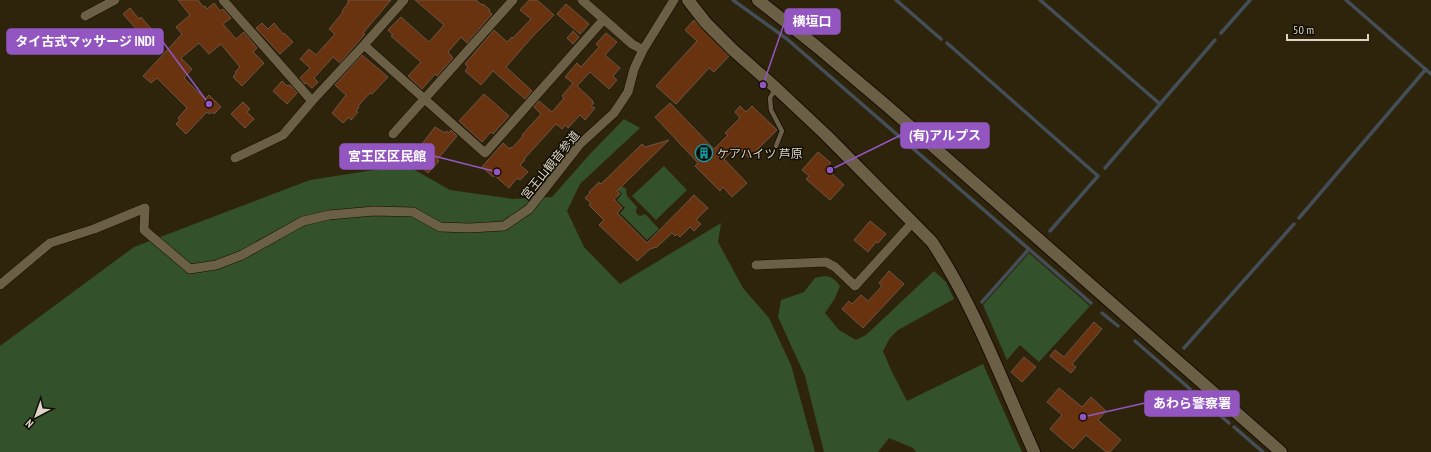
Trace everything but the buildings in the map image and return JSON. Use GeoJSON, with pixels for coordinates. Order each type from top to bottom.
{"type":"FeatureCollection","features":[{"type":"Feature","properties":{"kind":"street"},"geometry":{"type":"LineString","coordinates":[[85,16],[115,0]]}},
{"type":"Feature","properties":{"kind":"street"},"geometry":{"type":"LineString","coordinates":[[223,0],[312,101]]}},
{"type":"Feature","properties":{"kind":"street"},"geometry":{"type":"LineString","coordinates":[[235,158],[283,135],[404,0]]}},
{"type":"Feature","properties":{"kind":"street"},"geometry":{"type":"LineString","coordinates":[[393,134],[513,0]]}},
{"type":"Feature","properties":{"kind":"street"},"geometry":{"type":"LineString","coordinates":[[582,0],[632,44],[643,50]]}},
{"type":"Feature","properties":{"kind":"street","name":"宮王山観音参道"},"geometry":{"type":"LineString","coordinates":[[0,285],[50,243],[94,229],[145,208],[144,230],[190,269],[216,265],[242,255],[303,221],[329,215],[374,211],[413,212],[440,227],[470,228],[504,226],[530,209],[580,144],[614,113],[628,92],[634,69],[643,50],[674,0]]}},
{"type":"Feature","properties":{"kind":"street"},"geometry":{"type":"LineString","coordinates":[[688,0],[706,23],[733,50],[826,135],[932,242],[971,308],[1034,452]]}},
{"type":"Feature","properties":{"kind":"street"},"geometry":{"type":"LineString","coordinates":[[758,0],[816,46],[887,106],[1281,452]]}},
{"type":"Feature","properties":{"kind":"street"},"geometry":{"type":"LineString","coordinates":[[364,46],[485,153],[604,19]]}},
{"type":"Feature","properties":{"kind":"street"},"geometry":{"type":"LineString","coordinates":[[756,265],[826,262],[835,267],[854,286],[913,222]]}},
{"type":"Feature","properties":{"kind":"lane"},"geometry":{"type":"LineString","coordinates":[[776,88],[770,98],[771,110],[782,131],[776,146]]}},
{"type":"Feature","properties":{"kind":"green space"},"geometry":{"type":"Polygon","coordinates":[[[624,119],[640,128],[580,184],[567,211],[584,247],[620,284],[721,223],[718,242],[743,288],[769,318],[791,365],[815,452],[0,452],[0,346],[134,247],[310,180],[406,165],[450,190],[513,199],[552,197],[590,154],[624,119]]]}},
{"type":"Feature","properties":{"kind":"green space"},"geometry":{"type":"Polygon","coordinates":[[[664,166],[687,190],[656,220],[632,196],[664,166]]]}},
{"type":"Feature","properties":{"kind":"green space"},"geometry":{"type":"Polygon","coordinates":[[[613,185],[624,187],[626,189],[627,196],[637,207],[637,214],[640,216],[645,214],[659,229],[647,240],[620,213],[625,208],[617,200],[622,194],[613,185]]]}},
{"type":"Feature","properties":{"kind":"green space"},"geometry":{"type":"Polygon","coordinates":[[[1029,253],[1090,306],[1039,362],[1020,345],[1007,360],[983,305],[1029,253]]]}},
{"type":"Feature","properties":{"kind":"green space"},"geometry":{"type":"Polygon","coordinates":[[[934,271],[946,282],[954,299],[898,330],[890,338],[883,351],[891,370],[907,401],[983,364],[1022,452],[916,452],[913,448],[889,438],[878,452],[824,452],[805,376],[778,317],[781,300],[804,292],[815,278],[826,276],[832,278],[840,286],[835,298],[825,313],[839,330],[856,340],[866,335],[934,271]]]}},
{"type":"Feature","properties":{"kind":"waterway"},"geometry":{"type":"LineString","coordinates":[[733,0],[787,39],[1091,303]]}},
{"type":"Feature","properties":{"kind":"waterway"},"geometry":{"type":"LineString","coordinates":[[896,0],[941,39]]}},
{"type":"Feature","properties":{"kind":"waterway"},"geometry":{"type":"LineString","coordinates":[[1040,0],[1160,104],[1105,168]]}},
{"type":"Feature","properties":{"kind":"waterway"},"geometry":{"type":"LineString","coordinates":[[1221,33],[1250,0]]}},
{"type":"Feature","properties":{"kind":"waterway"},"geometry":{"type":"LineString","coordinates":[[1346,0],[1431,74]]}},
{"type":"Feature","properties":{"kind":"waterway"},"geometry":{"type":"LineString","coordinates":[[1160,104],[1215,40]]}},
{"type":"Feature","properties":{"kind":"waterway"},"geometry":{"type":"LineString","coordinates":[[947,43],[1098,176],[1050,231]]}},
{"type":"Feature","properties":{"kind":"waterway"},"geometry":{"type":"LineString","coordinates":[[1299,218],[1426,69]]}},
{"type":"Feature","properties":{"kind":"waterway"},"geometry":{"type":"LineString","coordinates":[[1184,348],[1294,224]]}},
{"type":"Feature","properties":{"kind":"waterway"},"geometry":{"type":"LineString","coordinates":[[982,302],[1029,249]]}},
{"type":"Feature","properties":{"kind":"waterway"},"geometry":{"type":"LineString","coordinates":[[1102,313],[1118,326]]}},
{"type":"Feature","properties":{"kind":"waterway"},"geometry":{"type":"LineString","coordinates":[[1135,341],[1190,389]]}},
{"type":"Feature","properties":{"kind":"waterway"},"geometry":{"type":"LineString","coordinates":[[1199,397],[1229,423]]}},
{"type":"Feature","properties":{"kind":"waterway"},"geometry":{"type":"LineString","coordinates":[[1234,427],[1263,452]]}},
{"type":"Feature","properties":{"kind":"place","name":"横垣口"},"geometry":{"type":"Point","coordinates":[763,85]}},
{"type":"Feature","properties":{"kind":"place","name":"タイ古式マッサージ INDI"},"geometry":{"type":"Point","coordinates":[209,104]}},
{"type":"Feature","properties":{"kind":"place","name":"ケアハイツ 芦原"},"geometry":{"type":"Point","coordinates":[704,153]}},
{"type":"Feature","properties":{"kind":"place","name":"(有)アルプス"},"geometry":{"type":"Point","coordinates":[830,170]}},
{"type":"Feature","properties":{"kind":"place","name":"宮王区区民館"},"geometry":{"type":"Point","coordinates":[497,172]}},
{"type":"Feature","properties":{"kind":"place","name":"あわら警察署"},"geometry":{"type":"Point","coordinates":[1083,417]}}]}
